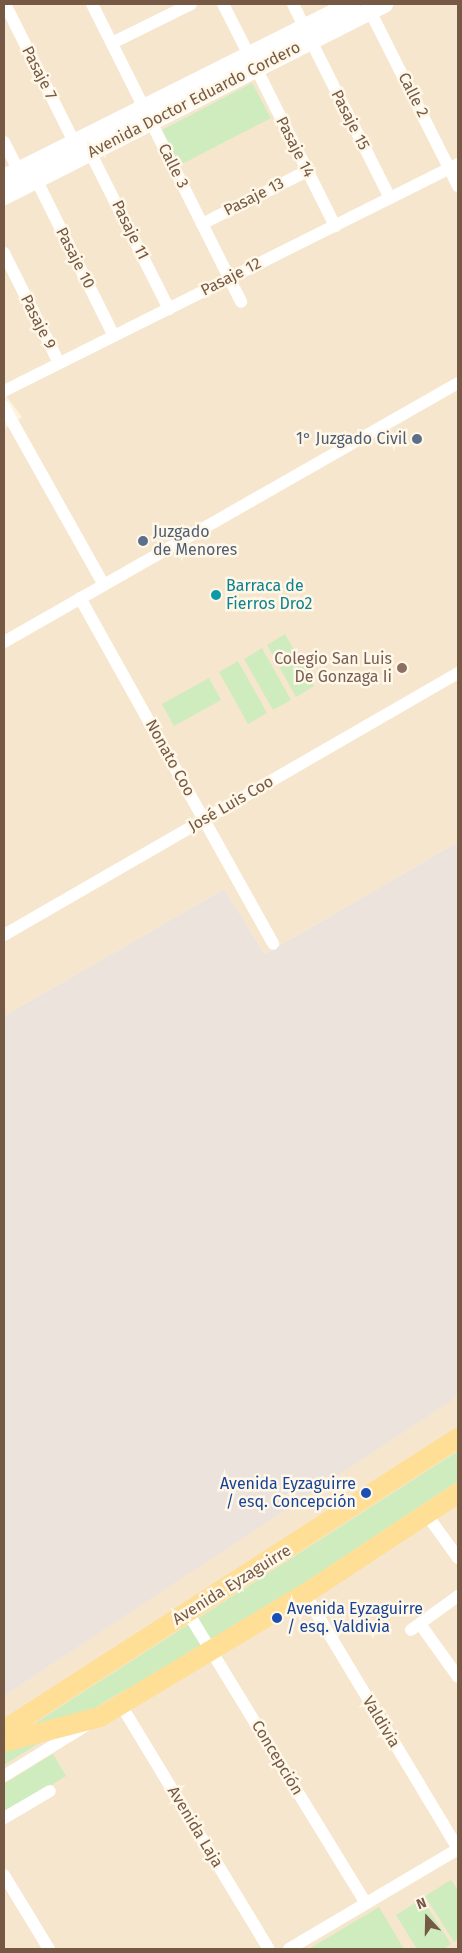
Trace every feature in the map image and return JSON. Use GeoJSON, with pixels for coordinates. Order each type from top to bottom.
{"type":"FeatureCollection","features":[{"type":"Feature","properties":{"kind":"main road","name":"Avenida Eyzaguirre"},"geometry":{"type":"LineString","coordinates":[[4,1730],[458,1438]]}},
{"type":"Feature","properties":{"kind":"main road"},"geometry":{"type":"LineString","coordinates":[[4,1742],[100,1717],[304,1594],[458,1493]]}},
{"type":"Feature","properties":{"kind":"street","name":"Pasaje 7"},"geometry":{"type":"LineString","coordinates":[[4,4],[74,142]]}},
{"type":"Feature","properties":{"kind":"street","name":"Calle 3"},"geometry":{"type":"LineString","coordinates":[[92,4],[241,302]]}},
{"type":"Feature","properties":{"kind":"street"},"geometry":{"type":"LineString","coordinates":[[112,44],[191,4]]}},
{"type":"Feature","properties":{"kind":"street","name":"Pasaje 14"},"geometry":{"type":"LineString","coordinates":[[223,4],[334,226]]}},
{"type":"Feature","properties":{"kind":"street","name":"Pasaje 15"},"geometry":{"type":"LineString","coordinates":[[293,4],[390,198]]}},
{"type":"Feature","properties":{"kind":"street","name":"Avenida Doctor Eduardo Cordero"},"geometry":{"type":"LineString","coordinates":[[308,34],[351,4]]}},
{"type":"Feature","properties":{"kind":"street","name":"Avenida Doctor Eduardo Cordero"},"geometry":{"type":"LineString","coordinates":[[11,174],[74,142],[147,114],[308,34],[374,6]]}},
{"type":"Feature","properties":{"kind":"street","name":"Calle 2"},"geometry":{"type":"LineString","coordinates":[[374,6],[454,166],[458,186]]}},
{"type":"Feature","properties":{"kind":"street","name":"Avenida Doctor Eduardo Cordero"},"geometry":{"type":"LineString","coordinates":[[4,196],[90,152],[147,114]]}},
{"type":"Feature","properties":{"kind":"street"},"geometry":{"type":"LineString","coordinates":[[4,142],[11,174]]}},
{"type":"Feature","properties":{"kind":"street","name":"Pasaje 11"},"geometry":{"type":"LineString","coordinates":[[90,152],[169,309]]}},
{"type":"Feature","properties":{"kind":"street","name":"Pasaje 12"},"geometry":{"type":"LineString","coordinates":[[4,391],[454,166]]}},
{"type":"Feature","properties":{"kind":"street","name":"Pasaje 13"},"geometry":{"type":"LineString","coordinates":[[202,224],[307,171]]}},
{"type":"Feature","properties":{"kind":"street","name":"Pasaje 10"},"geometry":{"type":"LineString","coordinates":[[36,179],[114,336]]}},
{"type":"Feature","properties":{"kind":"street","name":"Pasaje 9"},"geometry":{"type":"LineString","coordinates":[[4,253],[59,363]]}},
{"type":"Feature","properties":{"kind":"street"},"geometry":{"type":"LineString","coordinates":[[4,642],[458,382]]}},
{"type":"Feature","properties":{"kind":"street"},"geometry":{"type":"LineString","coordinates":[[4,406],[104,585]]}},
{"type":"Feature","properties":{"kind":"street","name":"Nonato Coo"},"geometry":{"type":"LineString","coordinates":[[80,598],[273,944]]}},
{"type":"Feature","properties":{"kind":"street","name":"José Luis Coo"},"geometry":{"type":"LineString","coordinates":[[4,935],[458,673]]}},
{"type":"Feature","properties":{"kind":"street"},"geometry":{"type":"LineString","coordinates":[[427,1515],[458,1558]]}},
{"type":"Feature","properties":{"kind":"street","name":"Valdivia"},"geometry":{"type":"LineString","coordinates":[[304,1594],[458,1849]]}},
{"type":"Feature","properties":{"kind":"street"},"geometry":{"type":"LineString","coordinates":[[458,1596],[415,1627],[458,1677]]}},
{"type":"Feature","properties":{"kind":"street","name":"Concepción"},"geometry":{"type":"LineString","coordinates":[[188,1613],[366,1903]]}},
{"type":"Feature","properties":{"kind":"street","name":"Avenida Laja"},"geometry":{"type":"LineString","coordinates":[[121,1704],[270,1949]]}},
{"type":"Feature","properties":{"kind":"street"},"geometry":{"type":"LineString","coordinates":[[4,1776],[100,1717]]}},
{"type":"Feature","properties":{"kind":"street"},"geometry":{"type":"LineString","coordinates":[[4,1818],[50,1791]]}},
{"type":"Feature","properties":{"kind":"street"},"geometry":{"type":"LineString","coordinates":[[289,1949],[458,1849]]}},
{"type":"Feature","properties":{"kind":"street"},"geometry":{"type":"LineString","coordinates":[[4,1875],[49,1949]]}},
{"type":"Feature","properties":{"kind":"shaded area"},"geometry":{"type":"Polygon","coordinates":[[[4,4],[458,4],[458,842],[265,954],[224,889],[4,1016],[4,429],[22,417],[4,393],[4,4]]]}},
{"type":"Feature","properties":{"kind":"shaded area"},"geometry":{"type":"Polygon","coordinates":[[[458,842],[458,1396],[4,1696],[4,1016],[224,889],[265,954],[458,842]]]}},
{"type":"Feature","properties":{"kind":"shaded area"},"geometry":{"type":"Polygon","coordinates":[[[458,1395],[458,1949],[4,1949],[4,1696],[458,1395]]]}},
{"type":"Feature","properties":{"kind":"green space"},"geometry":{"type":"Polygon","coordinates":[[[252,83],[271,118],[180,165],[162,130],[252,83]]]}},
{"type":"Feature","properties":{"kind":"green space"},"geometry":{"type":"Polygon","coordinates":[[[285,634],[314,686],[296,697],[267,645],[285,634]]]}},
{"type":"Feature","properties":{"kind":"green space"},"geometry":{"type":"Polygon","coordinates":[[[262,648],[291,700],[273,710],[244,659],[262,648]]]}},
{"type":"Feature","properties":{"kind":"green space"},"geometry":{"type":"Polygon","coordinates":[[[238,661],[267,713],[248,724],[219,672],[238,661]]]}},
{"type":"Feature","properties":{"kind":"green space"},"geometry":{"type":"Polygon","coordinates":[[[209,678],[221,700],[174,726],[162,704],[209,678]]]}},
{"type":"Feature","properties":{"kind":"green space"},"geometry":{"type":"Polygon","coordinates":[[[458,1451],[458,1481],[226,1635],[114,1696],[4,1765],[4,1743],[458,1451]]]}},
{"type":"Feature","properties":{"kind":"green space"},"geometry":{"type":"Polygon","coordinates":[[[53,1754],[66,1776],[4,1814],[4,1784],[53,1754]]]}},
{"type":"Feature","properties":{"kind":"green space"},"geometry":{"type":"Polygon","coordinates":[[[451,1880],[458,1890],[458,1939],[454,1942],[425,1896],[451,1880]]]}},
{"type":"Feature","properties":{"kind":"green space"},"geometry":{"type":"Polygon","coordinates":[[[422,1899],[451,1944],[443,1949],[417,1949],[396,1915],[422,1899]]]}},
{"type":"Feature","properties":{"kind":"green space"},"geometry":{"type":"Polygon","coordinates":[[[379,1907],[404,1949],[309,1949],[379,1907]]]}},
{"type":"Feature","properties":{"kind":"place","name":"1° Juzgado Civil"},"geometry":{"type":"Point","coordinates":[417,439]}},
{"type":"Feature","properties":{"kind":"place","name":"Juzgado de Menores"},"geometry":{"type":"Point","coordinates":[143,541]}},
{"type":"Feature","properties":{"kind":"place","name":"Barraca de Fierros Dro2"},"geometry":{"type":"Point","coordinates":[216,595]}},
{"type":"Feature","properties":{"kind":"place","name":"Colegio San Luis De Gonzaga Ii"},"geometry":{"type":"Point","coordinates":[402,668]}},
{"type":"Feature","properties":{"kind":"place","name":"Avenida Eyzaguirre / esq. Concepción"},"geometry":{"type":"Point","coordinates":[366,1493]}},
{"type":"Feature","properties":{"kind":"place","name":"Avenida Eyzaguirre / esq. Valdivia"},"geometry":{"type":"Point","coordinates":[277,1618]}}]}
